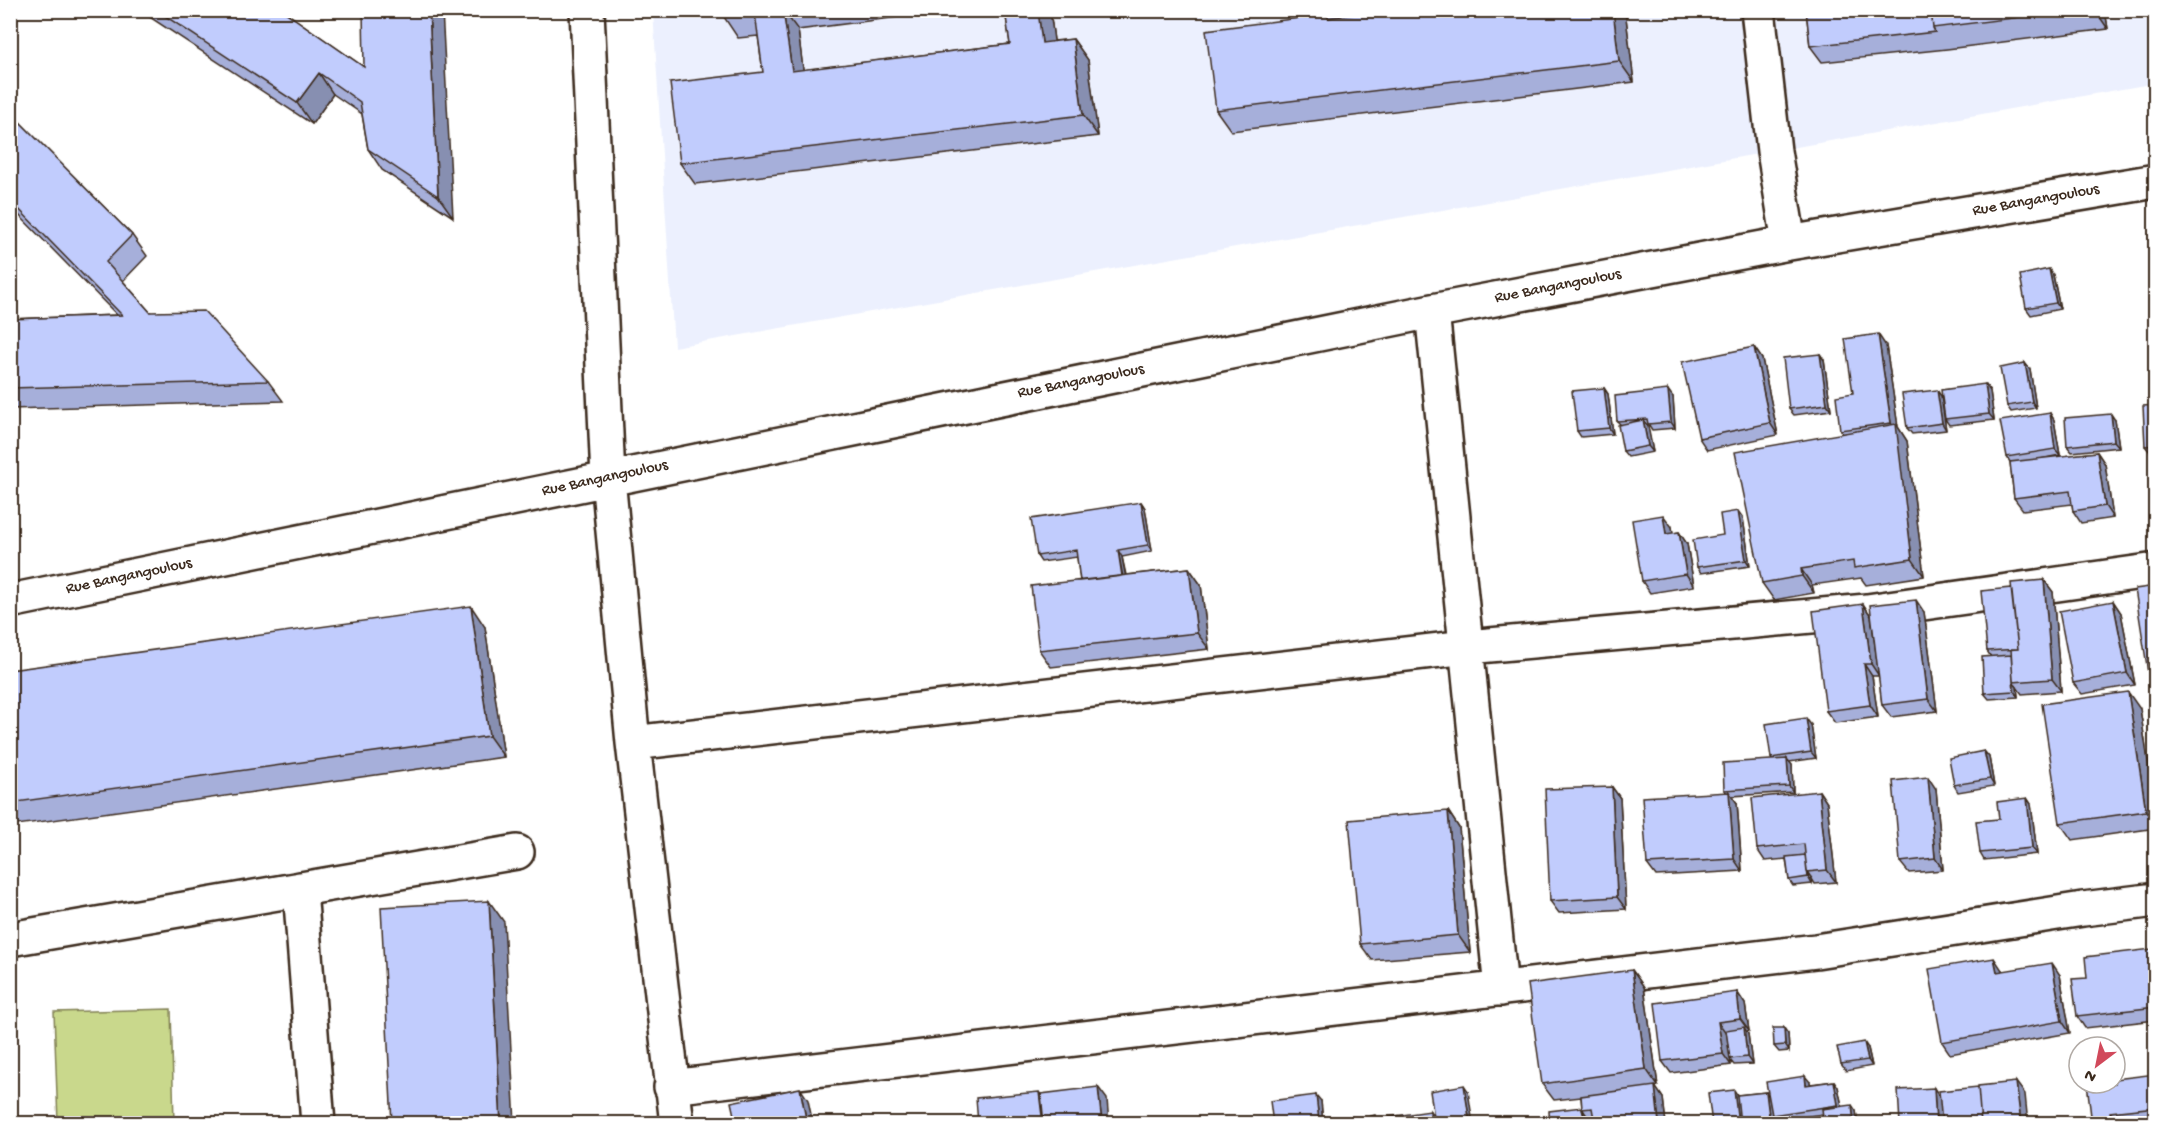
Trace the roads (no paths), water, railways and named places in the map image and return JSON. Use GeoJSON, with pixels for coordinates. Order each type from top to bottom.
{"type":"FeatureCollection","features":[{"type":"Feature","properties":{"kind":"street"},"geometry":{"type":"LineString","coordinates":[[587,10],[608,478],[633,743],[677,1124]]}},
{"type":"Feature","properties":{"kind":"street"},"geometry":{"type":"LineString","coordinates":[[1758,10],[1774,151],[1789,243]]}},
{"type":"Feature","properties":{"kind":"street","name":"Rue Bangangoulous"},"geometry":{"type":"LineString","coordinates":[[10,601],[1432,311],[1789,243],[2156,181]]}},
{"type":"Feature","properties":{"kind":"street"},"geometry":{"type":"LineString","coordinates":[[1432,311],[1501,989]]}},
{"type":"Feature","properties":{"kind":"street"},"geometry":{"type":"LineString","coordinates":[[633,743],[1467,647],[1867,611],[2156,570]]}},
{"type":"Feature","properties":{"kind":"street"},"geometry":{"type":"LineString","coordinates":[[10,939],[517,852]]}},
{"type":"Feature","properties":{"kind":"street"},"geometry":{"type":"LineString","coordinates":[[300,889],[318,1124]]}},
{"type":"Feature","properties":{"kind":"street"},"geometry":{"type":"LineString","coordinates":[[671,1087],[1816,951],[2083,909],[2156,900]]}}]}
